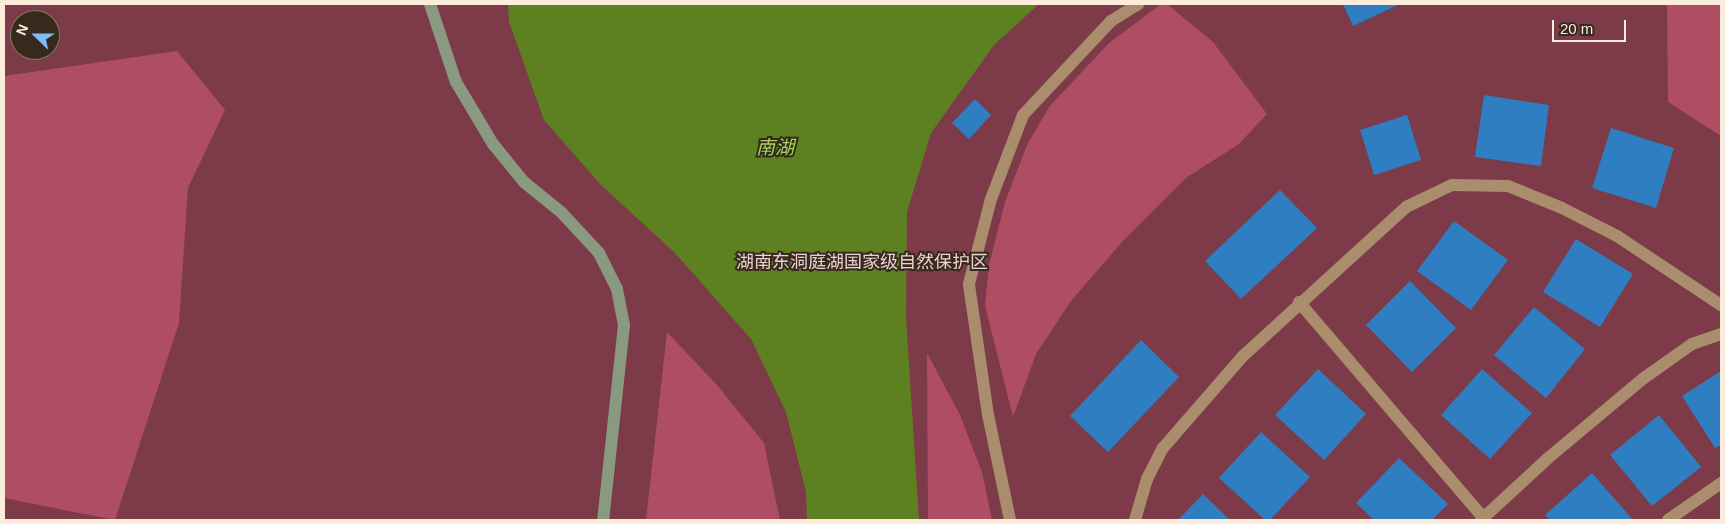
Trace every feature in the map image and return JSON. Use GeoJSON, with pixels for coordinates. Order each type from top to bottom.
{"type":"FeatureCollection","features":[{"type":"Feature","properties":{"kind":"main road"},"geometry":{"type":"LineString","coordinates":[[430,4],[456,82],[493,144],[524,182],[562,213],[599,253],[618,289],[624,325],[603,520]]}},
{"type":"Feature","properties":{"kind":"street"},"geometry":{"type":"LineString","coordinates":[[1010,520],[988,415],[969,284],[991,198],[1023,114],[1111,22],[1138,4]]}},
{"type":"Feature","properties":{"kind":"street"},"geometry":{"type":"LineString","coordinates":[[1134,520],[1147,479],[1163,448],[1204,398],[1299,302],[1406,207],[1452,185],[1508,186],[1562,208],[1617,236],[1721,305]]}},
{"type":"Feature","properties":{"kind":"street"},"geometry":{"type":"LineString","coordinates":[[1299,302],[1483,520],[1547,459],[1644,378],[1692,344],[1721,334]]}},
{"type":"Feature","properties":{"kind":"street"},"geometry":{"type":"LineString","coordinates":[[1668,520],[1721,483]]}},
{"type":"Feature","properties":{"kind":"green space","name":"湖南东洞庭湖国家级自然保护区"},"geometry":{"type":"Polygon","coordinates":[[[4,4],[1721,4],[1721,520],[4,520],[4,4]]]}},
{"type":"Feature","properties":{"kind":"shaded area"},"geometry":{"type":"Polygon","coordinates":[[[1161,4],[1167,4],[1213,42],[1267,114],[1239,144],[1186,178],[1123,241],[1071,301],[1036,354],[1013,417],[985,306],[989,265],[1005,202],[1027,145],[1049,107],[1109,43],[1161,4]]]}},
{"type":"Feature","properties":{"kind":"shaded area"},"geometry":{"type":"Polygon","coordinates":[[[1667,4],[1721,4],[1721,136],[1668,102],[1667,4]]]}},
{"type":"Feature","properties":{"kind":"shaded area"},"geometry":{"type":"Polygon","coordinates":[[[177,51],[225,110],[188,188],[179,323],[115,520],[4,498],[4,76],[177,51]]]}},
{"type":"Feature","properties":{"kind":"shaded area"},"geometry":{"type":"Polygon","coordinates":[[[667,332],[717,385],[764,443],[780,520],[646,520],[667,332]]]}},
{"type":"Feature","properties":{"kind":"shaded area"},"geometry":{"type":"Polygon","coordinates":[[[927,353],[960,415],[982,472],[992,520],[928,520],[927,353]]]}},
{"type":"Feature","properties":{"kind":"water","name":"南湖"},"geometry":{"type":"Polygon","coordinates":[[[508,4],[1039,4],[994,45],[931,133],[907,212],[906,317],[919,520],[807,520],[806,492],[786,412],[751,339],[675,253],[601,185],[544,120],[509,22],[508,4]]]}},
{"type":"Feature","properties":{"kind":"building"},"geometry":{"type":"Polygon","coordinates":[[[1343,4],[1400,4],[1353,26],[1343,4]]]}},
{"type":"Feature","properties":{"kind":"building"},"geometry":{"type":"Polygon","coordinates":[[[1484,95],[1549,105],[1541,166],[1475,157],[1484,95]]]}},
{"type":"Feature","properties":{"kind":"building"},"geometry":{"type":"Polygon","coordinates":[[[975,99],[991,115],[969,139],[952,123],[975,99]]]}},
{"type":"Feature","properties":{"kind":"building"},"geometry":{"type":"Polygon","coordinates":[[[1407,115],[1421,160],[1374,175],[1360,130],[1407,115]]]}},
{"type":"Feature","properties":{"kind":"building"},"geometry":{"type":"Polygon","coordinates":[[[1611,128],[1674,148],[1656,208],[1592,188],[1611,128]]]}},
{"type":"Feature","properties":{"kind":"building"},"geometry":{"type":"Polygon","coordinates":[[[1280,190],[1317,228],[1241,299],[1205,261],[1280,190]]]}},
{"type":"Feature","properties":{"kind":"building"},"geometry":{"type":"Polygon","coordinates":[[[1454,221],[1508,260],[1471,310],[1417,271],[1454,221]]]}},
{"type":"Feature","properties":{"kind":"building"},"geometry":{"type":"Polygon","coordinates":[[[1576,239],[1633,274],[1600,327],[1543,292],[1576,239]]]}},
{"type":"Feature","properties":{"kind":"building"},"geometry":{"type":"Polygon","coordinates":[[[1410,281],[1456,328],[1412,372],[1366,325],[1410,281]]]}},
{"type":"Feature","properties":{"kind":"building"},"geometry":{"type":"Polygon","coordinates":[[[1534,307],[1585,349],[1546,398],[1494,355],[1534,307]]]}},
{"type":"Feature","properties":{"kind":"building"},"geometry":{"type":"Polygon","coordinates":[[[1141,340],[1179,377],[1108,452],[1070,416],[1141,340]]]}},
{"type":"Feature","properties":{"kind":"building"},"geometry":{"type":"Polygon","coordinates":[[[1318,369],[1366,414],[1324,460],[1275,415],[1318,369]]]}},
{"type":"Feature","properties":{"kind":"building"},"geometry":{"type":"Polygon","coordinates":[[[1482,369],[1532,413],[1490,459],[1441,415],[1482,369]]]}},
{"type":"Feature","properties":{"kind":"building"},"geometry":{"type":"Polygon","coordinates":[[[1721,371],[1721,445],[1715,448],[1682,396],[1721,371]]]}},
{"type":"Feature","properties":{"kind":"building"},"geometry":{"type":"Polygon","coordinates":[[[1659,415],[1701,467],[1652,506],[1610,455],[1659,415]]]}},
{"type":"Feature","properties":{"kind":"building"},"geometry":{"type":"Polygon","coordinates":[[[1261,432],[1310,477],[1270,520],[1265,520],[1219,478],[1261,432]]]}},
{"type":"Feature","properties":{"kind":"building"},"geometry":{"type":"Polygon","coordinates":[[[1399,458],[1448,504],[1432,520],[1374,520],[1356,503],[1399,458]]]}},
{"type":"Feature","properties":{"kind":"building"},"geometry":{"type":"Polygon","coordinates":[[[1592,473],[1633,520],[1550,520],[1545,515],[1592,473]]]}},
{"type":"Feature","properties":{"kind":"building"},"geometry":{"type":"Polygon","coordinates":[[[1203,494],[1230,520],[1178,520],[1203,494]]]}}]}
